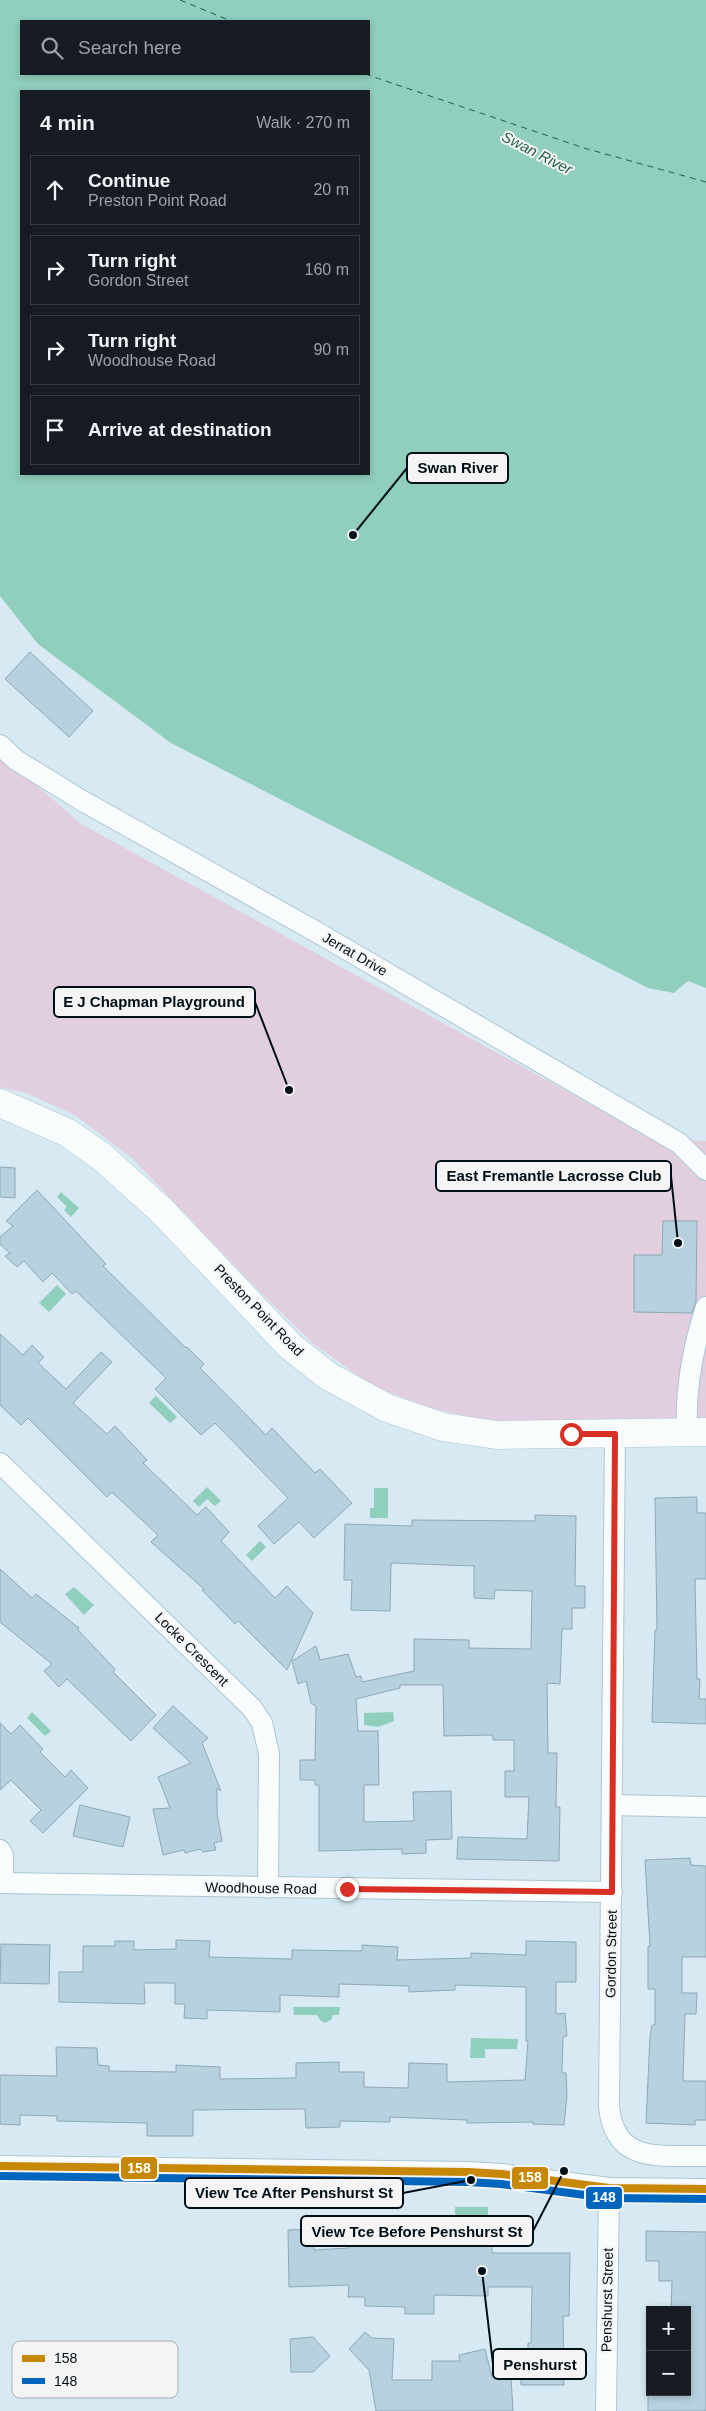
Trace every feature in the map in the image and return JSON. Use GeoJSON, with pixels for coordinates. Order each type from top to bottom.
{"type":"FeatureCollection","features":[{"type":"Feature","properties":{"kind":"main road","name":"Preston Point Road"},"geometry":{"type":"LineString","coordinates":[[0,1103],[68,1133],[119,1170],[210,1260],[290,1346],[308,1362],[348,1388],[387,1408],[443,1427],[497,1434],[615,1442]]}},
{"type":"Feature","properties":{"kind":"main road","name":"Preston Point Road"},"geometry":{"type":"LineString","coordinates":[[0,1121],[55,1144],[95,1171],[278,1351],[334,1398],[386,1424],[433,1440],[490,1449],[700,1437]]}},
{"type":"Feature","properties":{"kind":"street","name":"Jerrat Drive"},"geometry":{"type":"LineString","coordinates":[[0,745],[16,760],[50,782],[313,930],[678,1143],[706,1170]]}},
{"type":"Feature","properties":{"kind":"street"},"geometry":{"type":"LineString","coordinates":[[700,1437],[686,1405],[698,1333],[706,1307]]}},
{"type":"Feature","properties":{"kind":"street","name":"Gordon Street"},"geometry":{"type":"LineString","coordinates":[[615,1442],[612,1892],[608,2107],[610,2121],[621,2141],[629,2148],[649,2155],[706,2156]]}},
{"type":"Feature","properties":{"kind":"street","name":"Locke Crescent"},"geometry":{"type":"LineString","coordinates":[[0,1463],[252,1708],[262,1723],[269,1754],[268,1888]]}},
{"type":"Feature","properties":{"kind":"street"},"geometry":{"type":"LineString","coordinates":[[612,1805],[706,1807]]}},
{"type":"Feature","properties":{"kind":"street"},"geometry":{"type":"LineString","coordinates":[[0,1850],[2,1856],[1,1883]]}},
{"type":"Feature","properties":{"kind":"street","name":"Woodhouse Road"},"geometry":{"type":"LineString","coordinates":[[1,1883],[612,1892]]}},
{"type":"Feature","properties":{"kind":"street"},"geometry":{"type":"LineString","coordinates":[[0,2166],[468,2172],[502,2174],[609,2188],[706,2189]]}},
{"type":"Feature","properties":{"kind":"street","name":"Penshurst Street"},"geometry":{"type":"LineString","coordinates":[[606,2411],[609,2188]]}},
{"type":"Feature","properties":{"kind":"shaded area"},"geometry":{"type":"Polygon","coordinates":[[[0,753],[81,824],[652,1138],[706,1141],[706,1421],[533,1423],[481,1419],[431,1408],[373,1386],[315,1345],[256,1288],[132,1158],[75,1115],[26,1093],[0,1087],[0,753]]]}},
{"type":"Feature","properties":{"kind":"water","name":"Swan River"},"geometry":{"type":"Polygon","coordinates":[[[0,0],[706,0],[706,988],[688,981],[674,993],[648,988],[171,743],[38,644],[0,596],[0,0]]]}},
{"type":"Feature","properties":{"kind":"water"},"geometry":{"type":"Polygon","coordinates":[[[61,1192],[79,1208],[71,1217],[64,1210],[67,1207],[57,1197],[61,1192]]]}},
{"type":"Feature","properties":{"kind":"water"},"geometry":{"type":"Polygon","coordinates":[[[57,1285],[66,1294],[49,1312],[39,1303],[57,1285]]]}},
{"type":"Feature","properties":{"kind":"water"},"geometry":{"type":"Polygon","coordinates":[[[156,1396],[177,1417],[170,1423],[149,1403],[156,1396]]]}},
{"type":"Feature","properties":{"kind":"water"},"geometry":{"type":"Polygon","coordinates":[[[207,1487],[221,1501],[215,1506],[207,1499],[199,1507],[193,1501],[207,1487]]]}},
{"type":"Feature","properties":{"kind":"water"},"geometry":{"type":"Polygon","coordinates":[[[374,1488],[388,1488],[388,1518],[370,1518],[370,1508],[374,1508],[374,1488]]]}},
{"type":"Feature","properties":{"kind":"water"},"geometry":{"type":"Polygon","coordinates":[[[260,1541],[266,1547],[252,1561],[246,1555],[260,1541]]]}},
{"type":"Feature","properties":{"kind":"water"},"geometry":{"type":"Polygon","coordinates":[[[74,1587],[94,1605],[84,1615],[65,1594],[74,1587]]]}},
{"type":"Feature","properties":{"kind":"water"},"geometry":{"type":"Polygon","coordinates":[[[32,1712],[51,1731],[45,1736],[27,1718],[32,1712]]]}},
{"type":"Feature","properties":{"kind":"water"},"geometry":{"type":"Polygon","coordinates":[[[393,1712],[394,1721],[378,1727],[364,1725],[364,1713],[393,1712]]]}},
{"type":"Feature","properties":{"kind":"water"},"geometry":{"type":"Polygon","coordinates":[[[293,2007],[340,2007],[339,2015],[333,2015],[331,2020],[325,2023],[317,2015],[294,2015],[293,2007]]]}},
{"type":"Feature","properties":{"kind":"water"},"geometry":{"type":"Polygon","coordinates":[[[471,2038],[518,2039],[517,2049],[485,2049],[485,2058],[470,2058],[471,2038]]]}},
{"type":"Feature","properties":{"kind":"water"},"geometry":{"type":"Polygon","coordinates":[[[455,2207],[488,2207],[488,2221],[455,2221],[455,2207]]]}},
{"type":"Feature","properties":{"kind":"building"},"geometry":{"type":"Polygon","coordinates":[[[30,652],[93,711],[69,737],[5,679],[30,652]]]}},
{"type":"Feature","properties":{"kind":"building"},"geometry":{"type":"Polygon","coordinates":[[[0,1167],[15,1168],[15,1198],[0,1197],[0,1167]]]}},
{"type":"Feature","properties":{"kind":"building"},"geometry":{"type":"Polygon","coordinates":[[[37,1190],[106,1264],[103,1266],[204,1364],[200,1368],[266,1435],[272,1428],[315,1473],[320,1469],[352,1503],[314,1538],[299,1522],[274,1544],[258,1526],[288,1498],[215,1423],[201,1435],[155,1389],[166,1378],[76,1291],[72,1294],[52,1273],[43,1282],[24,1261],[17,1267],[5,1256],[10,1253],[0,1244],[0,1237],[13,1226],[6,1221],[37,1190]]]}},
{"type":"Feature","properties":{"kind":"building"},"geometry":{"type":"Polygon","coordinates":[[[663,1221],[697,1221],[696,1301],[692,1313],[634,1312],[634,1255],[662,1255],[663,1221]]]}},
{"type":"Feature","properties":{"kind":"building"},"geometry":{"type":"Polygon","coordinates":[[[0,1334],[23,1355],[32,1345],[44,1357],[38,1363],[66,1389],[101,1352],[112,1362],[73,1403],[107,1434],[115,1426],[147,1460],[143,1463],[197,1515],[206,1507],[229,1532],[221,1541],[275,1598],[287,1586],[313,1613],[287,1670],[238,1621],[235,1624],[202,1590],[204,1589],[151,1542],[158,1535],[112,1492],[107,1497],[28,1418],[21,1425],[0,1405],[0,1334]]]}},
{"type":"Feature","properties":{"kind":"building"},"geometry":{"type":"Polygon","coordinates":[[[697,1497],[697,1513],[706,1513],[706,1579],[695,1579],[697,1679],[700,1679],[699,1699],[706,1699],[706,1724],[652,1722],[655,1630],[657,1630],[655,1498],[697,1497]]]}},
{"type":"Feature","properties":{"kind":"building"},"geometry":{"type":"Polygon","coordinates":[[[535,1515],[576,1516],[575,1586],[585,1586],[585,1608],[572,1608],[572,1629],[562,1629],[560,1684],[547,1683],[548,1753],[557,1753],[556,1807],[560,1807],[559,1861],[457,1859],[458,1837],[527,1839],[529,1797],[505,1797],[505,1771],[514,1771],[514,1740],[493,1740],[493,1735],[444,1736],[443,1685],[400,1685],[400,1688],[356,1699],[358,1731],[378,1731],[379,1785],[364,1785],[364,1822],[414,1821],[413,1792],[451,1791],[452,1839],[426,1840],[426,1853],[402,1854],[402,1849],[319,1851],[319,1785],[315,1785],[315,1780],[300,1780],[300,1760],[315,1760],[316,1706],[311,1703],[306,1681],[298,1684],[292,1661],[316,1646],[320,1660],[348,1654],[356,1677],[361,1676],[362,1682],[414,1671],[414,1639],[469,1640],[469,1648],[531,1649],[532,1591],[495,1590],[494,1599],[474,1598],[474,1566],[391,1563],[390,1611],[351,1610],[352,1580],[344,1580],[345,1524],[412,1526],[412,1520],[535,1521],[535,1515]]]}},
{"type":"Feature","properties":{"kind":"building"},"geometry":{"type":"Polygon","coordinates":[[[0,1569],[32,1598],[36,1594],[79,1628],[78,1630],[115,1669],[113,1672],[156,1715],[131,1741],[67,1679],[59,1687],[44,1671],[52,1664],[0,1622],[0,1569]]]}},
{"type":"Feature","properties":{"kind":"building"},"geometry":{"type":"Polygon","coordinates":[[[173,1706],[208,1738],[202,1743],[221,1791],[217,1788],[217,1813],[222,1841],[214,1843],[216,1850],[203,1852],[200,1849],[185,1853],[184,1850],[163,1855],[153,1809],[170,1808],[158,1777],[191,1763],[153,1728],[173,1706]]]}},
{"type":"Feature","properties":{"kind":"building"},"geometry":{"type":"Polygon","coordinates":[[[0,1723],[11,1734],[20,1725],[43,1749],[40,1752],[65,1777],[71,1770],[88,1788],[43,1833],[30,1821],[41,1810],[11,1780],[0,1790],[0,1723]]]}},
{"type":"Feature","properties":{"kind":"building"},"geometry":{"type":"Polygon","coordinates":[[[80,1805],[130,1817],[123,1847],[73,1836],[80,1805]]]}},
{"type":"Feature","properties":{"kind":"building"},"geometry":{"type":"Polygon","coordinates":[[[690,1858],[691,1865],[706,1866],[706,1957],[682,1957],[682,1993],[697,1993],[696,2014],[685,2014],[683,2081],[706,2081],[706,2120],[695,2120],[695,2125],[646,2123],[650,2037],[652,2025],[655,2025],[655,1989],[648,1989],[648,1946],[650,1946],[645,1860],[690,1858]]]}},
{"type":"Feature","properties":{"kind":"building"},"geometry":{"type":"Polygon","coordinates":[[[176,1940],[210,1941],[209,1957],[292,1959],[292,1950],[362,1951],[362,1945],[398,1947],[397,1960],[471,1958],[471,1953],[526,1955],[526,1941],[576,1942],[576,1982],[556,1982],[556,2014],[565,2013],[567,2036],[563,2037],[562,2073],[566,2073],[567,2095],[564,2125],[533,2124],[533,2122],[467,2123],[467,2120],[390,2117],[390,2122],[340,2121],[340,2127],[306,2128],[305,2109],[193,2110],[193,2136],[147,2136],[147,2123],[57,2121],[57,2116],[20,2115],[20,2125],[0,2124],[0,2075],[57,2076],[56,2047],[97,2048],[98,2065],[109,2066],[109,2071],[176,2072],[176,2065],[220,2067],[220,2079],[296,2078],[296,2063],[339,2062],[339,2072],[364,2072],[364,2087],[408,2088],[409,2063],[447,2064],[447,2082],[525,2080],[528,2041],[526,2041],[526,1987],[455,1985],[455,1990],[409,1992],[409,1986],[339,1984],[339,1997],[280,1995],[280,2012],[207,2010],[207,2019],[184,2018],[185,2004],[175,2004],[175,1983],[144,1983],[145,2004],[59,2002],[59,1972],[83,1972],[83,1946],[115,1946],[115,1941],[134,1941],[134,1950],[176,1949],[176,1940]]]}},
{"type":"Feature","properties":{"kind":"building"},"geometry":{"type":"Polygon","coordinates":[[[1,1944],[50,1945],[49,1984],[0,1983],[1,1944]]]}},
{"type":"Feature","properties":{"kind":"building"},"geometry":{"type":"Polygon","coordinates":[[[313,2229],[314,2250],[349,2248],[349,2231],[388,2232],[388,2237],[492,2237],[492,2253],[570,2253],[569,2316],[563,2316],[564,2385],[521,2385],[520,2354],[528,2354],[528,2343],[531,2343],[532,2287],[488,2287],[488,2296],[434,2295],[434,2314],[405,2314],[405,2307],[365,2306],[365,2297],[348,2297],[349,2285],[289,2287],[288,2230],[313,2229]]]}},
{"type":"Feature","properties":{"kind":"building"},"geometry":{"type":"Polygon","coordinates":[[[646,2231],[706,2232],[706,2411],[648,2411],[648,2396],[691,2396],[691,2306],[671,2306],[672,2281],[659,2281],[659,2261],[646,2261],[646,2231]]]}},
{"type":"Feature","properties":{"kind":"building"},"geometry":{"type":"Polygon","coordinates":[[[365,2332],[372,2338],[394,2339],[392,2380],[432,2380],[432,2361],[460,2361],[459,2355],[485,2349],[492,2377],[511,2377],[513,2411],[376,2411],[369,2370],[349,2349],[365,2332]]]}},
{"type":"Feature","properties":{"kind":"building"},"geometry":{"type":"Polygon","coordinates":[[[313,2337],[330,2356],[313,2372],[291,2372],[290,2339],[313,2337]]]}},
{"type":"Feature","properties":{"kind":"ferry route"},"geometry":{"type":"LineString","coordinates":[[180,0],[229,20]]}},
{"type":"Feature","properties":{"kind":"ferry route"},"geometry":{"type":"LineString","coordinates":[[368,75],[584,148],[706,182]]}},
{"type":"Feature","properties":{"kind":"transit line","name":"158"},"geometry":{"type":"LineString","coordinates":[[0,2166],[468,2172],[502,2174],[609,2188],[706,2189]]}},
{"type":"Feature","properties":{"kind":"transit line","name":"148"},"geometry":{"type":"LineString","coordinates":[[0,2176],[468,2182],[501,2184],[608,2198],[706,2199]]}},
{"type":"Feature","properties":{"kind":"place","name":"Swan River"},"geometry":{"type":"Point","coordinates":[353,535]}},
{"type":"Feature","properties":{"kind":"place","name":"E J Chapman Playground"},"geometry":{"type":"Point","coordinates":[289,1090]}},
{"type":"Feature","properties":{"kind":"place","name":"East Fremantle Lacrosse Club"},"geometry":{"type":"Point","coordinates":[678,1243]}},
{"type":"Feature","properties":{"kind":"place","name":"View Tce Before Penshurst St"},"geometry":{"type":"Point","coordinates":[564,2171]}},
{"type":"Feature","properties":{"kind":"place","name":"View Tce After Penshurst St"},"geometry":{"type":"Point","coordinates":[471,2180]}},
{"type":"Feature","properties":{"kind":"place","name":"Penshurst"},"geometry":{"type":"Point","coordinates":[482,2271]}},
{"type":"Feature","properties":{"kind":"route"},"geometry":{"type":"LineString","coordinates":[[347,1889],[612,1892],[615,1434],[571,1434]]}}]}
